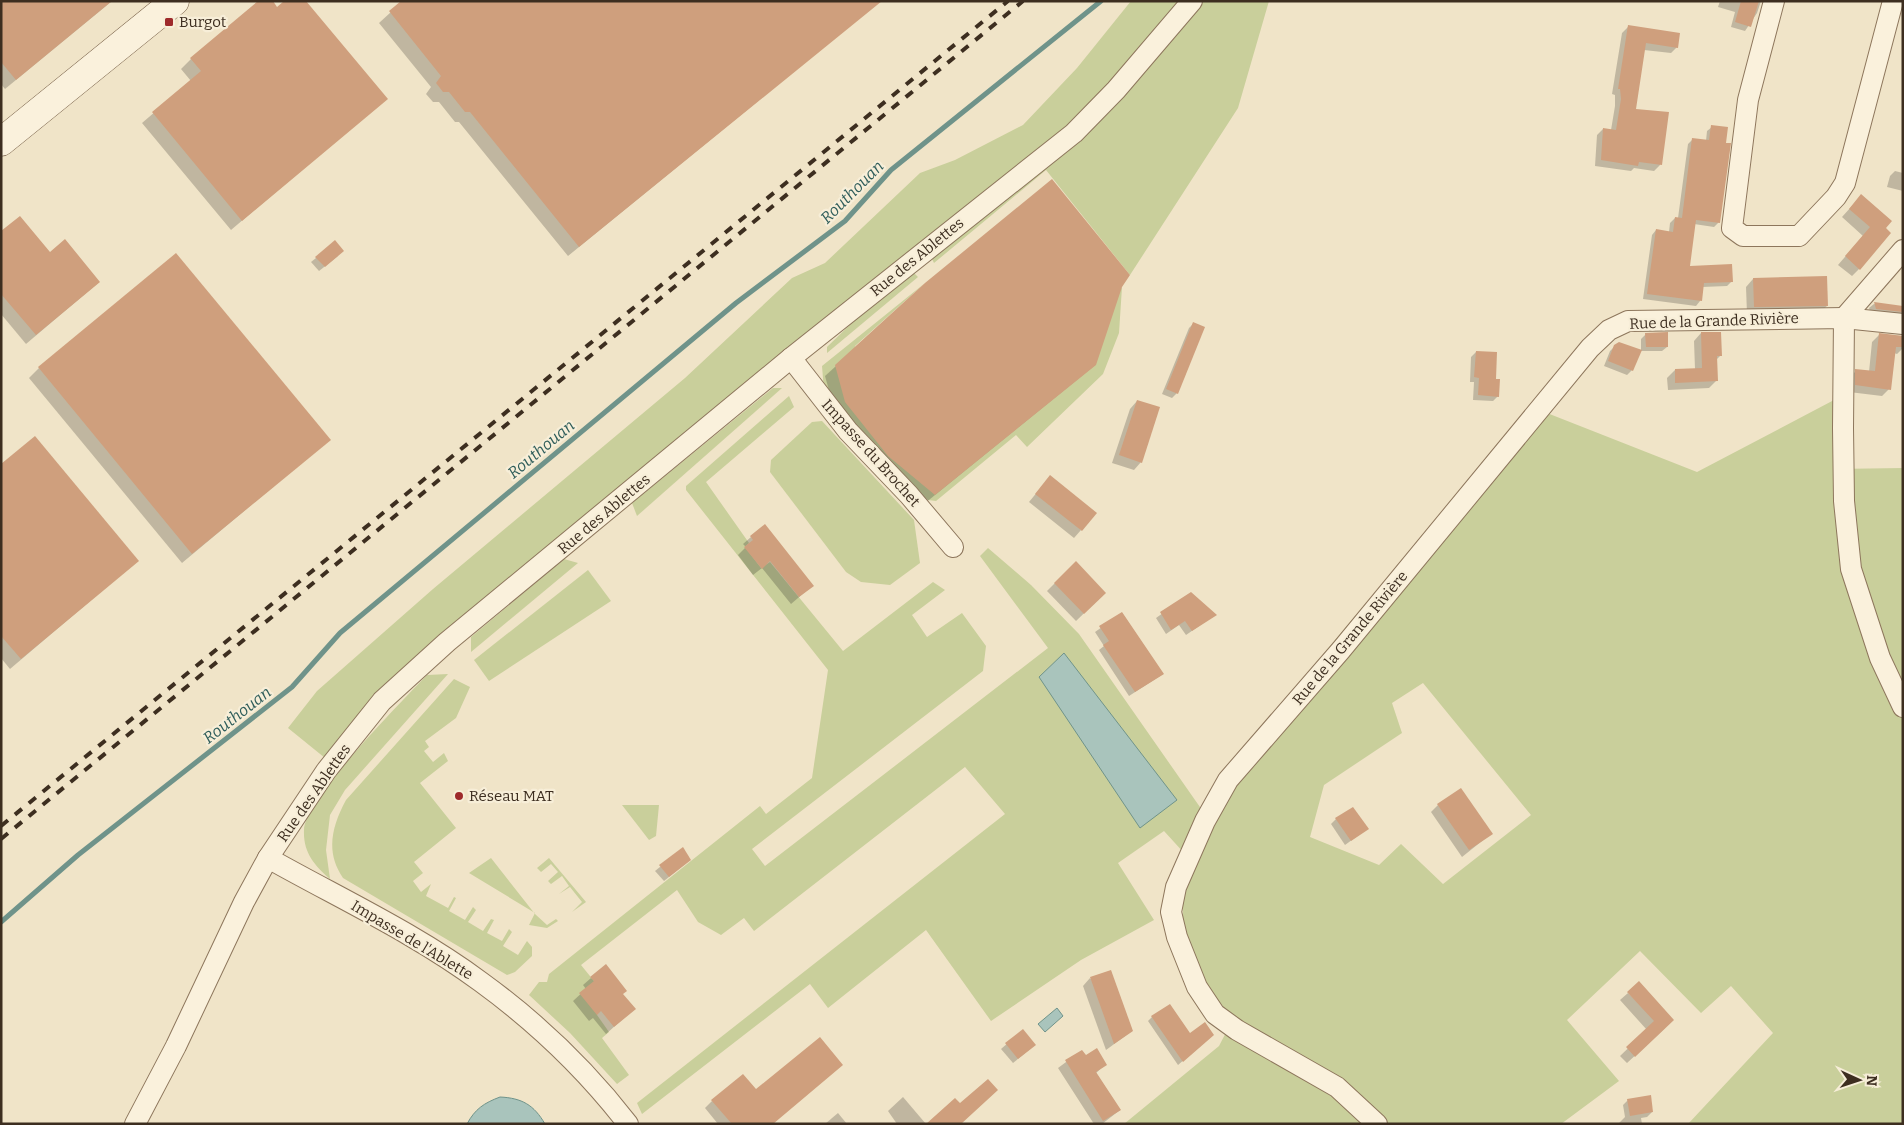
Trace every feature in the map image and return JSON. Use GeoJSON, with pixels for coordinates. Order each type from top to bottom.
{"type":"FeatureCollection","features":[{"type":"Feature","properties":{"kind":"street"},"geometry":{"type":"LineString","coordinates":[[1,142],[175,1]]}},
{"type":"Feature","properties":{"kind":"street","name":"Rue des Ablettes"},"geometry":{"type":"LineString","coordinates":[[135,1124],[176,1046],[244,902],[268,858],[326,771],[382,701],[448,642],[791,358],[1074,133],[1116,90],[1192,1]]}},
{"type":"Feature","properties":{"kind":"street"},"geometry":{"type":"LineString","coordinates":[[1774,1],[1748,100],[1732,228],[1743,236],[1799,236],[1836,197],[1845,183],[1893,1]]}},
{"type":"Feature","properties":{"kind":"street"},"geometry":{"type":"LineString","coordinates":[[1903,250],[1844,318],[1843,428],[1844,501],[1852,569],[1880,658],[1903,707]]}},
{"type":"Feature","properties":{"kind":"street","name":"Rue de la Grande Rivière"},"geometry":{"type":"LineString","coordinates":[[1377,1124],[1337,1087],[1237,1030],[1216,1014],[1197,987],[1177,937],[1171,912],[1182,868],[1228,780],[1341,650],[1590,348],[1609,330],[1628,321],[1844,318],[1903,324]]}},
{"type":"Feature","properties":{"kind":"street","name":"Impasse du Brochet"},"geometry":{"type":"LineString","coordinates":[[791,358],[848,431],[909,495],[954,547]]}},
{"type":"Feature","properties":{"kind":"street","name":"Impasse de l'Ablette"},"geometry":{"type":"LineString","coordinates":[[268,858],[414,938],[481,981],[522,1014],[587,1075],[628,1124]]}},
{"type":"Feature","properties":{"kind":"green space"},"geometry":{"type":"Polygon","coordinates":[[[1131,1],[1269,1],[1238,108],[1130,275],[1046,170],[934,263],[932,259],[1035,154],[325,758],[288,728],[317,691],[433,589],[685,378],[792,278],[825,263],[920,173],[955,160],[1023,125],[1077,68],[1131,1]]]}},
{"type":"Feature","properties":{"kind":"green space"},"geometry":{"type":"Polygon","coordinates":[[[913,272],[918,277],[827,353],[827,347],[863,312],[913,272]]]}},
{"type":"Feature","properties":{"kind":"green space"},"geometry":{"type":"Polygon","coordinates":[[[925,283],[855,346],[853,368],[1081,349],[1122,287],[1119,333],[1103,374],[1027,447],[1016,435],[936,501],[928,500],[891,471],[824,391],[822,366],[925,283]]]}},
{"type":"Feature","properties":{"kind":"green space"},"geometry":{"type":"Polygon","coordinates":[[[773,388],[782,388],[637,516],[632,503],[773,388]]]}},
{"type":"Feature","properties":{"kind":"green space"},"geometry":{"type":"Polygon","coordinates":[[[789,396],[794,407],[706,482],[749,543],[745,547],[761,568],[770,562],[843,651],[933,582],[945,590],[912,615],[927,637],[962,613],[986,646],[983,671],[752,849],[765,866],[1048,648],[980,556],[988,548],[1031,585],[1079,634],[1202,810],[1300,683],[1473,479],[1487,489],[1547,413],[1697,472],[1834,400],[1835,469],[1903,468],[1903,1124],[1688,1124],[1773,1033],[1731,986],[1701,1013],[1640,951],[1567,1020],[1619,1081],[1561,1124],[1124,1124],[1219,1046],[1233,1019],[1207,987],[1183,929],[1183,896],[1195,865],[1164,831],[1118,863],[1154,920],[1081,960],[991,1021],[926,930],[828,1008],[810,984],[642,1114],[637,1103],[1005,814],[965,767],[754,931],[744,918],[721,935],[698,922],[677,890],[581,965],[594,981],[597,1015],[609,1032],[602,1038],[629,1075],[617,1084],[570,1033],[529,995],[539,982],[547,982],[549,974],[760,806],[766,814],[812,778],[828,670],[686,490],[686,486],[789,396]],[[1423,683],[1392,703],[1402,733],[1324,785],[1310,837],[1379,865],[1401,844],[1443,884],[1531,815],[1423,683]]]}},
{"type":"Feature","properties":{"kind":"green space"},"geometry":{"type":"Polygon","coordinates":[[[822,421],[914,520],[920,563],[890,585],[861,582],[846,572],[770,472],[771,460],[812,422],[822,421]]]}},
{"type":"Feature","properties":{"kind":"green space"},"geometry":{"type":"Polygon","coordinates":[[[564,559],[578,563],[471,652],[471,637],[564,559]]]}},
{"type":"Feature","properties":{"kind":"green space"},"geometry":{"type":"Polygon","coordinates":[[[588,570],[611,601],[489,681],[474,660],[588,570]]]}},
{"type":"Feature","properties":{"kind":"green space"},"geometry":{"type":"Polygon","coordinates":[[[448,674],[345,790],[330,815],[326,850],[330,879],[314,863],[305,845],[304,830],[308,816],[320,797],[356,751],[427,675],[448,674]]]}},
{"type":"Feature","properties":{"kind":"green space"},"geometry":{"type":"Polygon","coordinates":[[[454,679],[470,687],[456,718],[425,741],[429,747],[424,751],[433,762],[444,753],[448,761],[420,783],[456,828],[414,862],[423,873],[413,881],[421,892],[431,884],[426,896],[448,908],[454,897],[456,898],[449,911],[465,920],[473,907],[476,910],[468,922],[483,931],[491,919],[494,920],[487,933],[502,941],[509,929],[512,932],[503,946],[518,955],[527,941],[532,947],[532,956],[515,972],[507,975],[343,878],[337,868],[332,849],[334,829],[346,800],[454,679]]]}},
{"type":"Feature","properties":{"kind":"green space"},"geometry":{"type":"Polygon","coordinates":[[[622,805],[659,805],[656,836],[649,840],[622,805]]]}},
{"type":"Feature","properties":{"kind":"green space"},"geometry":{"type":"Polygon","coordinates":[[[491,858],[533,912],[469,873],[491,858]]]}},
{"type":"Feature","properties":{"kind":"green space"},"geometry":{"type":"Polygon","coordinates":[[[549,858],[586,902],[572,912],[582,902],[570,887],[559,894],[569,886],[562,876],[551,884],[548,881],[558,872],[551,864],[541,872],[537,868],[549,858]]]}},
{"type":"Feature","properties":{"kind":"green space"},"geometry":{"type":"Polygon","coordinates":[[[535,914],[547,925],[556,919],[558,921],[547,928],[529,925],[535,914]]]}},
{"type":"Feature","properties":{"kind":"water"},"geometry":{"type":"Polygon","coordinates":[[[1064,653],[1177,800],[1140,828],[1039,677],[1064,653]]]}},
{"type":"Feature","properties":{"kind":"water"},"geometry":{"type":"Polygon","coordinates":[[[1057,1008],[1063,1016],[1045,1032],[1038,1024],[1057,1008]]]}},
{"type":"Feature","properties":{"kind":"water"},"geometry":{"type":"Polygon","coordinates":[[[500,1097],[515,1099],[532,1107],[545,1124],[467,1124],[480,1107],[500,1097]]]}},
{"type":"Feature","properties":{"kind":"building"},"geometry":{"type":"Polygon","coordinates":[[[1,1],[112,1],[16,80],[1,62],[1,1]]]}},
{"type":"Feature","properties":{"kind":"building"},"geometry":{"type":"Polygon","coordinates":[[[258,1],[273,1],[277,7],[284,1],[306,1],[388,99],[242,221],[152,112],[201,71],[190,58],[258,1]]]}},
{"type":"Feature","properties":{"kind":"building"},"geometry":{"type":"Polygon","coordinates":[[[401,1],[882,1],[579,247],[470,112],[465,112],[449,92],[443,92],[436,83],[441,76],[389,11],[401,1]]]}},
{"type":"Feature","properties":{"kind":"building"},"geometry":{"type":"Polygon","coordinates":[[[1741,1],[1759,1],[1751,27],[1735,22],[1741,1]]]}},
{"type":"Feature","properties":{"kind":"building"},"geometry":{"type":"Polygon","coordinates":[[[1628,25],[1680,33],[1678,48],[1646,43],[1636,109],[1669,112],[1662,165],[1639,162],[1638,166],[1601,160],[1603,128],[1616,130],[1621,99],[1620,89],[1618,89],[1628,25]]]}},
{"type":"Feature","properties":{"kind":"building"},"geometry":{"type":"Polygon","coordinates":[[[1711,125],[1728,127],[1726,143],[1731,143],[1720,223],[1696,220],[1690,266],[1732,264],[1733,282],[1704,283],[1702,301],[1647,294],[1656,229],[1673,232],[1675,217],[1682,218],[1692,138],[1709,140],[1711,125]]]}},
{"type":"Feature","properties":{"kind":"building"},"geometry":{"type":"Polygon","coordinates":[[[1052,179],[1130,275],[1122,287],[1096,365],[935,495],[888,456],[845,402],[835,365],[925,283],[1052,179]]]}},
{"type":"Feature","properties":{"kind":"building"},"geometry":{"type":"Polygon","coordinates":[[[1861,194],[1892,221],[1886,228],[1891,233],[1860,270],[1845,256],[1870,227],[1849,209],[1861,194]]]}},
{"type":"Feature","properties":{"kind":"building"},"geometry":{"type":"Polygon","coordinates":[[[20,216],[50,252],[65,239],[100,282],[36,335],[1,294],[1,231],[20,216]]]}},
{"type":"Feature","properties":{"kind":"building"},"geometry":{"type":"Polygon","coordinates":[[[335,240],[344,251],[325,267],[315,257],[335,240]]]}},
{"type":"Feature","properties":{"kind":"building"},"geometry":{"type":"Polygon","coordinates":[[[176,253],[331,440],[192,554],[38,367],[176,253]]]}},
{"type":"Feature","properties":{"kind":"building"},"geometry":{"type":"Polygon","coordinates":[[[1827,276],[1828,306],[1754,307],[1753,278],[1827,276]]]}},
{"type":"Feature","properties":{"kind":"building"},"geometry":{"type":"Polygon","coordinates":[[[1874,302],[1903,306],[1903,312],[1876,309],[1874,302]]]}},
{"type":"Feature","properties":{"kind":"building"},"geometry":{"type":"Polygon","coordinates":[[[1193,322],[1205,327],[1178,394],[1166,389],[1193,322]]]}},
{"type":"Feature","properties":{"kind":"building"},"geometry":{"type":"Polygon","coordinates":[[[1668,332],[1668,347],[1646,347],[1645,333],[1668,332]]]}},
{"type":"Feature","properties":{"kind":"building"},"geometry":{"type":"Polygon","coordinates":[[[1701,332],[1721,332],[1722,356],[1717,356],[1718,381],[1675,383],[1675,369],[1702,368],[1701,332]]]}},
{"type":"Feature","properties":{"kind":"building"},"geometry":{"type":"Polygon","coordinates":[[[1879,333],[1903,336],[1903,347],[1896,347],[1891,390],[1855,385],[1855,369],[1875,371],[1879,333]]]}},
{"type":"Feature","properties":{"kind":"building"},"geometry":{"type":"Polygon","coordinates":[[[1619,342],[1642,350],[1633,371],[1608,361],[1614,345],[1619,342]]]}},
{"type":"Feature","properties":{"kind":"building"},"geometry":{"type":"Polygon","coordinates":[[[1476,351],[1497,352],[1496,379],[1500,379],[1499,397],[1478,395],[1479,378],[1474,377],[1476,351]]]}},
{"type":"Feature","properties":{"kind":"building"},"geometry":{"type":"Polygon","coordinates":[[[1137,400],[1160,407],[1142,463],[1119,455],[1137,400]]]}},
{"type":"Feature","properties":{"kind":"building"},"geometry":{"type":"Polygon","coordinates":[[[35,436],[139,561],[21,659],[1,636],[1,464],[35,436]]]}},
{"type":"Feature","properties":{"kind":"building"},"geometry":{"type":"Polygon","coordinates":[[[1050,475],[1097,513],[1082,531],[1035,494],[1050,475]]]}},
{"type":"Feature","properties":{"kind":"building"},"geometry":{"type":"Polygon","coordinates":[[[765,524],[814,586],[799,597],[770,561],[762,569],[744,547],[753,540],[750,536],[765,524]]]}},
{"type":"Feature","properties":{"kind":"building"},"geometry":{"type":"Polygon","coordinates":[[[1076,561],[1106,593],[1084,614],[1054,583],[1076,561]]]}},
{"type":"Feature","properties":{"kind":"building"},"geometry":{"type":"Polygon","coordinates":[[[1191,592],[1217,615],[1192,631],[1185,621],[1171,630],[1160,612],[1191,592]]]}},
{"type":"Feature","properties":{"kind":"building"},"geometry":{"type":"Polygon","coordinates":[[[1122,612],[1164,674],[1135,692],[1103,645],[1109,641],[1099,626],[1122,612]]]}},
{"type":"Feature","properties":{"kind":"building"},"geometry":{"type":"Polygon","coordinates":[[[1461,788],[1493,834],[1469,850],[1437,804],[1461,788]]]}},
{"type":"Feature","properties":{"kind":"building"},"geometry":{"type":"Polygon","coordinates":[[[1353,807],[1369,829],[1351,841],[1335,818],[1353,807]]]}},
{"type":"Feature","properties":{"kind":"building"},"geometry":{"type":"Polygon","coordinates":[[[683,847],[691,860],[669,877],[659,865],[683,847]]]}},
{"type":"Feature","properties":{"kind":"building"},"geometry":{"type":"Polygon","coordinates":[[[606,964],[627,991],[623,994],[636,1009],[614,1027],[601,1011],[597,1015],[579,993],[594,981],[590,977],[606,964]]]}},
{"type":"Feature","properties":{"kind":"building"},"geometry":{"type":"Polygon","coordinates":[[[1111,970],[1133,1031],[1114,1044],[1090,977],[1111,970]]]}},
{"type":"Feature","properties":{"kind":"building"},"geometry":{"type":"Polygon","coordinates":[[[1639,981],[1674,1020],[1635,1057],[1626,1047],[1654,1021],[1627,992],[1639,981]]]}},
{"type":"Feature","properties":{"kind":"building"},"geometry":{"type":"Polygon","coordinates":[[[1170,1004],[1190,1033],[1205,1022],[1214,1035],[1183,1062],[1151,1016],[1170,1004]]]}},
{"type":"Feature","properties":{"kind":"building"},"geometry":{"type":"Polygon","coordinates":[[[1023,1029],[1036,1045],[1018,1059],[1005,1043],[1023,1029]]]}},
{"type":"Feature","properties":{"kind":"building"},"geometry":{"type":"Polygon","coordinates":[[[820,1037],[843,1065],[773,1124],[732,1124],[711,1100],[743,1074],[756,1089],[820,1037]]]}},
{"type":"Feature","properties":{"kind":"building"},"geometry":{"type":"Polygon","coordinates":[[[1097,1048],[1107,1065],[1096,1072],[1121,1110],[1103,1121],[1065,1060],[1082,1050],[1086,1055],[1097,1048]]]}},
{"type":"Feature","properties":{"kind":"building"},"geometry":{"type":"Polygon","coordinates":[[[988,1079],[998,1090],[961,1124],[926,1124],[955,1098],[960,1103],[988,1079]]]}},
{"type":"Feature","properties":{"kind":"building"},"geometry":{"type":"Polygon","coordinates":[[[1651,1095],[1653,1112],[1630,1116],[1627,1099],[1651,1095]]]}},
{"type":"Feature","properties":{"kind":"waterway","name":"Routhouan"},"geometry":{"type":"LineString","coordinates":[[1,922],[78,855],[292,687],[340,633],[736,303],[845,221],[891,170],[1101,1]]}},
{"type":"Feature","properties":{"kind":"railway"},"geometry":{"type":"LineString","coordinates":[[1,826],[1008,1]]}},
{"type":"Feature","properties":{"kind":"railway"},"geometry":{"type":"LineString","coordinates":[[1,839],[1023,1]]}},
{"type":"Feature","properties":{"kind":"place","name":"Burgot"},"geometry":{"type":"Point","coordinates":[169,22]}},
{"type":"Feature","properties":{"kind":"place","name":"Réseau MAT"},"geometry":{"type":"Point","coordinates":[459,796]}}]}
